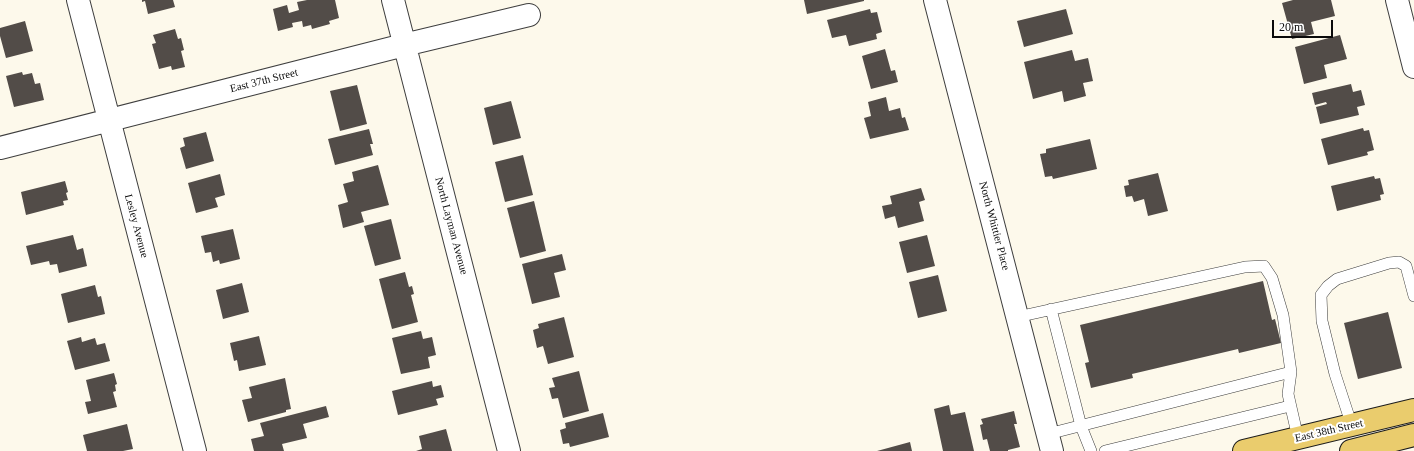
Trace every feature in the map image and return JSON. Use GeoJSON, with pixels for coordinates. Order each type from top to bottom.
{"type":"FeatureCollection","features":[{"type":"Feature","properties":{"kind":"main road","name":"East 38th Street"},"geometry":{"type":"LineString","coordinates":[[1244,451],[1414,410]]}},
{"type":"Feature","properties":{"kind":"main road"},"geometry":{"type":"LineString","coordinates":[[1351,451],[1414,435]]}},
{"type":"Feature","properties":{"kind":"street","name":"Lesley Avenue"},"geometry":{"type":"LineString","coordinates":[[78,0],[195,451]]}},
{"type":"Feature","properties":{"kind":"street","name":"North Layman Avenue"},"geometry":{"type":"LineString","coordinates":[[393,0],[510,451]]}},
{"type":"Feature","properties":{"kind":"street","name":"North Whittier Place"},"geometry":{"type":"LineString","coordinates":[[935,0],[1050,443]]}},
{"type":"Feature","properties":{"kind":"street"},"geometry":{"type":"LineString","coordinates":[[1397,0],[1414,67]]}},
{"type":"Feature","properties":{"kind":"street","name":"East 37th Street"},"geometry":{"type":"LineString","coordinates":[[0,148],[404,45],[529,16]]}},
{"type":"Feature","properties":{"kind":"lane"},"geometry":{"type":"LineString","coordinates":[[1352,426],[1334,374],[1322,321],[1321,295],[1328,286],[1337,279],[1389,263],[1399,262],[1410,264],[1414,296]]}},
{"type":"Feature","properties":{"kind":"lane"},"geometry":{"type":"LineString","coordinates":[[1017,317],[1245,267],[1264,266],[1272,278],[1282,315],[1291,372],[1288,394],[1298,438]]}},
{"type":"Feature","properties":{"kind":"lane"},"geometry":{"type":"LineString","coordinates":[[1051,309],[1081,426],[1091,451]]}},
{"type":"Feature","properties":{"kind":"lane"},"geometry":{"type":"LineString","coordinates":[[1050,443],[1081,426],[1291,372]]}},
{"type":"Feature","properties":{"kind":"lane"},"geometry":{"type":"LineString","coordinates":[[1105,451],[1290,406]]}},
{"type":"Feature","properties":{"kind":"building"},"geometry":{"type":"Polygon","coordinates":[[[142,0],[173,0],[175,7],[148,14],[145,1],[142,2],[142,0]]]}},
{"type":"Feature","properties":{"kind":"building"},"geometry":{"type":"Polygon","coordinates":[[[307,0],[335,0],[339,18],[329,21],[330,24],[312,29],[311,25],[303,27],[302,21],[292,23],[293,27],[278,31],[273,9],[287,5],[289,13],[299,10],[297,2],[307,0]]]}},
{"type":"Feature","properties":{"kind":"building"},"geometry":{"type":"Polygon","coordinates":[[[804,0],[864,0],[864,1],[807,14],[804,0]]]}},
{"type":"Feature","properties":{"kind":"building"},"geometry":{"type":"Polygon","coordinates":[[[1293,0],[1331,0],[1335,16],[1311,22],[1314,34],[1292,39],[1282,3],[1293,0]]]}},
{"type":"Feature","properties":{"kind":"building"},"geometry":{"type":"Polygon","coordinates":[[[870,9],[871,13],[877,12],[882,32],[876,34],[877,39],[849,46],[846,35],[832,38],[827,20],[870,9]]]}},
{"type":"Feature","properties":{"kind":"building"},"geometry":{"type":"Polygon","coordinates":[[[1066,9],[1073,34],[1024,47],[1017,21],[1066,9]]]}},
{"type":"Feature","properties":{"kind":"building"},"geometry":{"type":"Polygon","coordinates":[[[25,21],[33,51],[6,58],[0,36],[0,28],[25,21]]]}},
{"type":"Feature","properties":{"kind":"building"},"geometry":{"type":"Polygon","coordinates":[[[175,29],[178,39],[181,38],[184,50],[181,51],[185,67],[172,70],[171,66],[159,69],[152,44],[156,43],[153,35],[175,29]]]}},
{"type":"Feature","properties":{"kind":"building"},"geometry":{"type":"Polygon","coordinates":[[[1340,35],[1347,59],[1324,65],[1327,78],[1304,84],[1295,47],[1340,35]]]}},
{"type":"Feature","properties":{"kind":"building"},"geometry":{"type":"Polygon","coordinates":[[[885,49],[891,71],[895,70],[898,82],[871,89],[862,56],[885,49]]]}},
{"type":"Feature","properties":{"kind":"building"},"geometry":{"type":"Polygon","coordinates":[[[1072,50],[1075,61],[1088,58],[1093,81],[1083,83],[1086,96],[1064,102],[1062,91],[1033,99],[1024,62],[1072,50]]]}},
{"type":"Feature","properties":{"kind":"building"},"geometry":{"type":"Polygon","coordinates":[[[22,72],[23,75],[32,73],[35,84],[40,83],[44,100],[14,107],[6,76],[22,72]]]}},
{"type":"Feature","properties":{"kind":"building"},"geometry":{"type":"Polygon","coordinates":[[[1351,84],[1353,92],[1361,90],[1365,105],[1357,107],[1359,115],[1320,124],[1316,107],[1327,104],[1326,102],[1315,105],[1312,93],[1351,84]]]}},
{"type":"Feature","properties":{"kind":"building"},"geometry":{"type":"Polygon","coordinates":[[[357,85],[367,124],[340,131],[330,91],[357,85]]]}},
{"type":"Feature","properties":{"kind":"building"},"geometry":{"type":"Polygon","coordinates":[[[886,97],[889,111],[900,108],[902,118],[905,117],[909,130],[870,139],[864,118],[871,116],[868,102],[886,97]]]}},
{"type":"Feature","properties":{"kind":"building"},"geometry":{"type":"Polygon","coordinates":[[[511,101],[521,138],[493,145],[484,108],[511,101]]]}},
{"type":"Feature","properties":{"kind":"building"},"geometry":{"type":"Polygon","coordinates":[[[1363,128],[1364,131],[1369,130],[1374,150],[1367,152],[1368,155],[1328,165],[1321,139],[1363,128]]]}},
{"type":"Feature","properties":{"kind":"building"},"geometry":{"type":"Polygon","coordinates":[[[369,129],[373,144],[370,144],[373,155],[335,165],[328,139],[369,129]]]}},
{"type":"Feature","properties":{"kind":"building"},"geometry":{"type":"Polygon","coordinates":[[[206,132],[214,161],[186,169],[180,148],[185,146],[183,138],[206,132]]]}},
{"type":"Feature","properties":{"kind":"building"},"geometry":{"type":"Polygon","coordinates":[[[1090,139],[1097,169],[1053,179],[1052,176],[1045,177],[1040,154],[1046,153],[1046,149],[1090,139]]]}},
{"type":"Feature","properties":{"kind":"building"},"geometry":{"type":"Polygon","coordinates":[[[523,155],[533,195],[505,202],[495,162],[523,155]]]}},
{"type":"Feature","properties":{"kind":"building"},"geometry":{"type":"Polygon","coordinates":[[[378,165],[389,205],[361,212],[364,222],[343,228],[338,205],[348,202],[343,184],[354,181],[352,172],[378,165]]]}},
{"type":"Feature","properties":{"kind":"building"},"geometry":{"type":"Polygon","coordinates":[[[1158,173],[1168,211],[1148,216],[1144,199],[1134,202],[1132,196],[1126,197],[1124,186],[1129,185],[1128,180],[1158,173]]]}},
{"type":"Feature","properties":{"kind":"building"},"geometry":{"type":"Polygon","coordinates":[[[220,174],[225,195],[215,198],[218,207],[196,213],[188,183],[220,174]]]}},
{"type":"Feature","properties":{"kind":"building"},"geometry":{"type":"Polygon","coordinates":[[[1374,176],[1375,179],[1380,178],[1384,194],[1380,195],[1381,200],[1337,211],[1331,186],[1374,176]]]}},
{"type":"Feature","properties":{"kind":"building"},"geometry":{"type":"Polygon","coordinates":[[[65,181],[68,192],[66,193],[68,200],[63,201],[64,205],[26,215],[21,192],[65,181]]]}},
{"type":"Feature","properties":{"kind":"building"},"geometry":{"type":"Polygon","coordinates":[[[921,188],[925,200],[919,202],[924,221],[898,228],[895,216],[885,219],[882,206],[892,204],[890,196],[921,188]]]}},
{"type":"Feature","properties":{"kind":"building"},"geometry":{"type":"Polygon","coordinates":[[[534,201],[546,251],[520,258],[507,208],[534,201]]]}},
{"type":"Feature","properties":{"kind":"building"},"geometry":{"type":"Polygon","coordinates":[[[391,219],[401,259],[375,266],[364,226],[391,219]]]}},
{"type":"Feature","properties":{"kind":"building"},"geometry":{"type":"Polygon","coordinates":[[[233,229],[240,259],[220,264],[219,260],[213,262],[211,252],[205,253],[201,236],[233,229]]]}},
{"type":"Feature","properties":{"kind":"building"},"geometry":{"type":"Polygon","coordinates":[[[73,235],[77,250],[83,248],[87,266],[59,273],[57,264],[50,265],[49,261],[31,265],[26,246],[73,235]]]}},
{"type":"Feature","properties":{"kind":"building"},"geometry":{"type":"Polygon","coordinates":[[[927,235],[935,266],[907,273],[899,242],[927,235]]]}},
{"type":"Feature","properties":{"kind":"building"},"geometry":{"type":"Polygon","coordinates":[[[562,254],[566,270],[554,273],[560,297],[532,304],[522,264],[562,254]]]}},
{"type":"Feature","properties":{"kind":"building"},"geometry":{"type":"Polygon","coordinates":[[[405,272],[409,287],[412,286],[414,294],[411,295],[418,322],[392,329],[379,279],[405,272]]]}},
{"type":"Feature","properties":{"kind":"building"},"geometry":{"type":"Polygon","coordinates":[[[938,275],[947,311],[918,318],[909,282],[938,275]]]}},
{"type":"Feature","properties":{"kind":"building"},"geometry":{"type":"Polygon","coordinates":[[[1263,281],[1272,320],[1275,319],[1281,343],[1239,353],[1238,349],[1132,374],[1133,378],[1091,388],[1085,363],[1089,362],[1080,325],[1263,281]]]}},
{"type":"Feature","properties":{"kind":"building"},"geometry":{"type":"Polygon","coordinates":[[[242,283],[249,312],[223,319],[216,290],[242,283]]]}},
{"type":"Feature","properties":{"kind":"building"},"geometry":{"type":"Polygon","coordinates":[[[95,285],[98,297],[101,296],[105,314],[68,323],[61,294],[95,285]]]}},
{"type":"Feature","properties":{"kind":"building"},"geometry":{"type":"Polygon","coordinates":[[[1388,312],[1402,368],[1358,379],[1344,323],[1388,312]]]}},
{"type":"Feature","properties":{"kind":"building"},"geometry":{"type":"Polygon","coordinates":[[[564,317],[574,357],[548,364],[543,346],[537,348],[533,330],[539,328],[538,324],[564,317]]]}},
{"type":"Feature","properties":{"kind":"building"},"geometry":{"type":"Polygon","coordinates":[[[421,331],[423,339],[432,337],[436,355],[428,357],[430,368],[401,374],[392,338],[421,331]]]}},
{"type":"Feature","properties":{"kind":"building"},"geometry":{"type":"Polygon","coordinates":[[[259,336],[266,365],[239,371],[237,360],[234,361],[230,343],[259,336]]]}},
{"type":"Feature","properties":{"kind":"building"},"geometry":{"type":"Polygon","coordinates":[[[81,337],[82,342],[95,338],[97,345],[105,343],[110,361],[75,370],[67,341],[81,337]]]}},
{"type":"Feature","properties":{"kind":"building"},"geometry":{"type":"Polygon","coordinates":[[[579,371],[589,411],[563,418],[558,398],[552,399],[549,388],[555,387],[552,378],[579,371]]]}},
{"type":"Feature","properties":{"kind":"building"},"geometry":{"type":"Polygon","coordinates":[[[114,373],[117,384],[115,385],[116,391],[113,392],[117,407],[88,414],[85,402],[91,401],[86,380],[114,373]]]}},
{"type":"Feature","properties":{"kind":"building"},"geometry":{"type":"Polygon","coordinates":[[[285,378],[291,409],[286,410],[286,412],[248,422],[242,400],[252,398],[249,387],[285,378]]]}},
{"type":"Feature","properties":{"kind":"building"},"geometry":{"type":"Polygon","coordinates":[[[432,381],[433,387],[441,385],[444,397],[436,399],[438,405],[398,415],[392,391],[432,381]]]}},
{"type":"Feature","properties":{"kind":"building"},"geometry":{"type":"Polygon","coordinates":[[[949,405],[951,415],[965,412],[974,451],[943,451],[934,409],[949,405]]]}},
{"type":"Feature","properties":{"kind":"building"},"geometry":{"type":"Polygon","coordinates":[[[326,406],[329,417],[303,424],[307,438],[282,444],[284,451],[254,451],[251,439],[264,436],[260,423],[326,406]]]}},
{"type":"Feature","properties":{"kind":"building"},"geometry":{"type":"Polygon","coordinates":[[[1014,411],[1017,424],[1014,424],[1020,447],[1008,451],[990,451],[987,439],[983,440],[980,425],[983,424],[981,419],[1014,411]]]}},
{"type":"Feature","properties":{"kind":"building"},"geometry":{"type":"Polygon","coordinates":[[[603,413],[609,437],[570,447],[569,443],[563,444],[560,430],[566,428],[565,423],[603,413]]]}},
{"type":"Feature","properties":{"kind":"building"},"geometry":{"type":"Polygon","coordinates":[[[127,424],[133,449],[123,451],[87,451],[83,435],[127,424]]]}},
{"type":"Feature","properties":{"kind":"building"},"geometry":{"type":"Polygon","coordinates":[[[446,429],[452,451],[416,451],[422,449],[419,436],[446,429]]]}},
{"type":"Feature","properties":{"kind":"building"},"geometry":{"type":"Polygon","coordinates":[[[910,442],[912,451],[877,451],[910,442]]]}}]}
